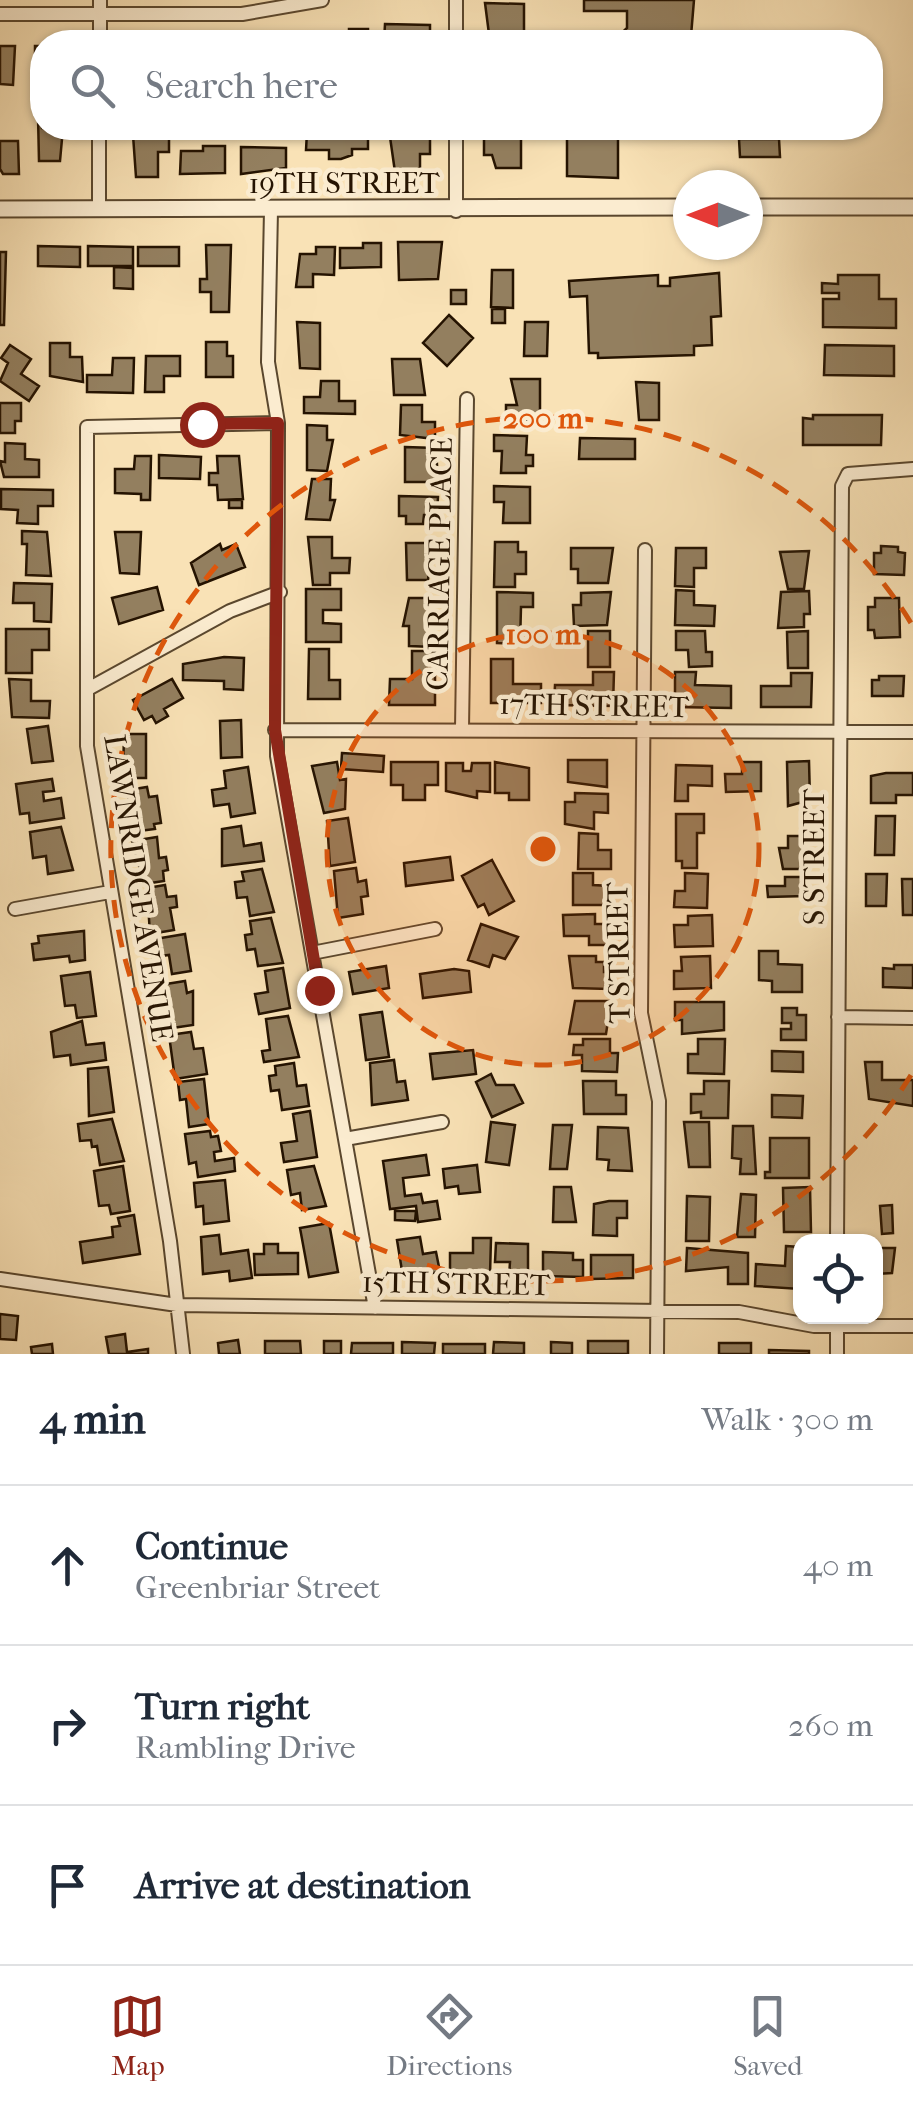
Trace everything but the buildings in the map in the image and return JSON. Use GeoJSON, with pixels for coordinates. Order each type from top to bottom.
{"type":"FeatureCollection","features":[{"type":"Feature","properties":{"kind":"street"},"geometry":{"type":"LineString","coordinates":[[100,0],[100,30]]}},
{"type":"Feature","properties":{"kind":"street"},"geometry":{"type":"LineString","coordinates":[[0,14],[242,14],[322,0]]}},
{"type":"Feature","properties":{"kind":"street"},"geometry":{"type":"LineString","coordinates":[[456,0],[456,30]]}},
{"type":"Feature","properties":{"kind":"street"},"geometry":{"type":"LineString","coordinates":[[99,140],[99,210]]}},
{"type":"Feature","properties":{"kind":"street"},"geometry":{"type":"LineString","coordinates":[[456,140],[456,210]]}},
{"type":"Feature","properties":{"kind":"street","name":"19TH STREET"},"geometry":{"type":"LineString","coordinates":[[0,210],[673,207]]}},
{"type":"Feature","properties":{"kind":"street"},"geometry":{"type":"LineString","coordinates":[[763,207],[913,207]]}},
{"type":"Feature","properties":{"kind":"street"},"geometry":{"type":"LineString","coordinates":[[271,210],[268,362],[278,423],[280,592],[275,730],[374,1308]]}},
{"type":"Feature","properties":{"kind":"street","name":"CARRIAGE PLACE"},"geometry":{"type":"LineString","coordinates":[[462,729],[467,398]]}},
{"type":"Feature","properties":{"kind":"street","name":"LAWNRIDGE AVENUE"},"geometry":{"type":"LineString","coordinates":[[184,1354],[87,746],[86,427],[278,423]]}},
{"type":"Feature","properties":{"kind":"street","name":"S STREET"},"geometry":{"type":"LineString","coordinates":[[837,1234],[842,486],[848,474],[913,469]]}},
{"type":"Feature","properties":{"kind":"street","name":"T STREET"},"geometry":{"type":"LineString","coordinates":[[645,550],[641,1012],[659,1101],[657,1354]]}},
{"type":"Feature","properties":{"kind":"street"},"geometry":{"type":"LineString","coordinates":[[88,689],[230,611],[280,592]]}},
{"type":"Feature","properties":{"kind":"street","name":"17TH STREET"},"geometry":{"type":"LineString","coordinates":[[275,730],[913,732]]}},
{"type":"Feature","properties":{"kind":"street"},"geometry":{"type":"LineString","coordinates":[[15,909],[110,892]]}},
{"type":"Feature","properties":{"kind":"street"},"geometry":{"type":"LineString","coordinates":[[312,952],[436,929]]}},
{"type":"Feature","properties":{"kind":"street"},"geometry":{"type":"LineString","coordinates":[[838,1017],[913,1018]]}},
{"type":"Feature","properties":{"kind":"street"},"geometry":{"type":"LineString","coordinates":[[345,1139],[442,1122]]}},
{"type":"Feature","properties":{"kind":"street","name":"15TH STREET"},"geometry":{"type":"LineString","coordinates":[[0,1280],[177,1306],[739,1312],[793,1318]]}},
{"type":"Feature","properties":{"kind":"street"},"geometry":{"type":"LineString","coordinates":[[837,1324],[837,1354]]}},
{"type":"Feature","properties":{"kind":"street","name":"15TH STREET"},"geometry":{"type":"LineString","coordinates":[[875,1324],[913,1326]]}},
{"type":"Feature","properties":{"kind":"route"},"geometry":{"type":"LineString","coordinates":[[202,424],[278,423],[280,592],[275,730],[319,990]]}}]}
